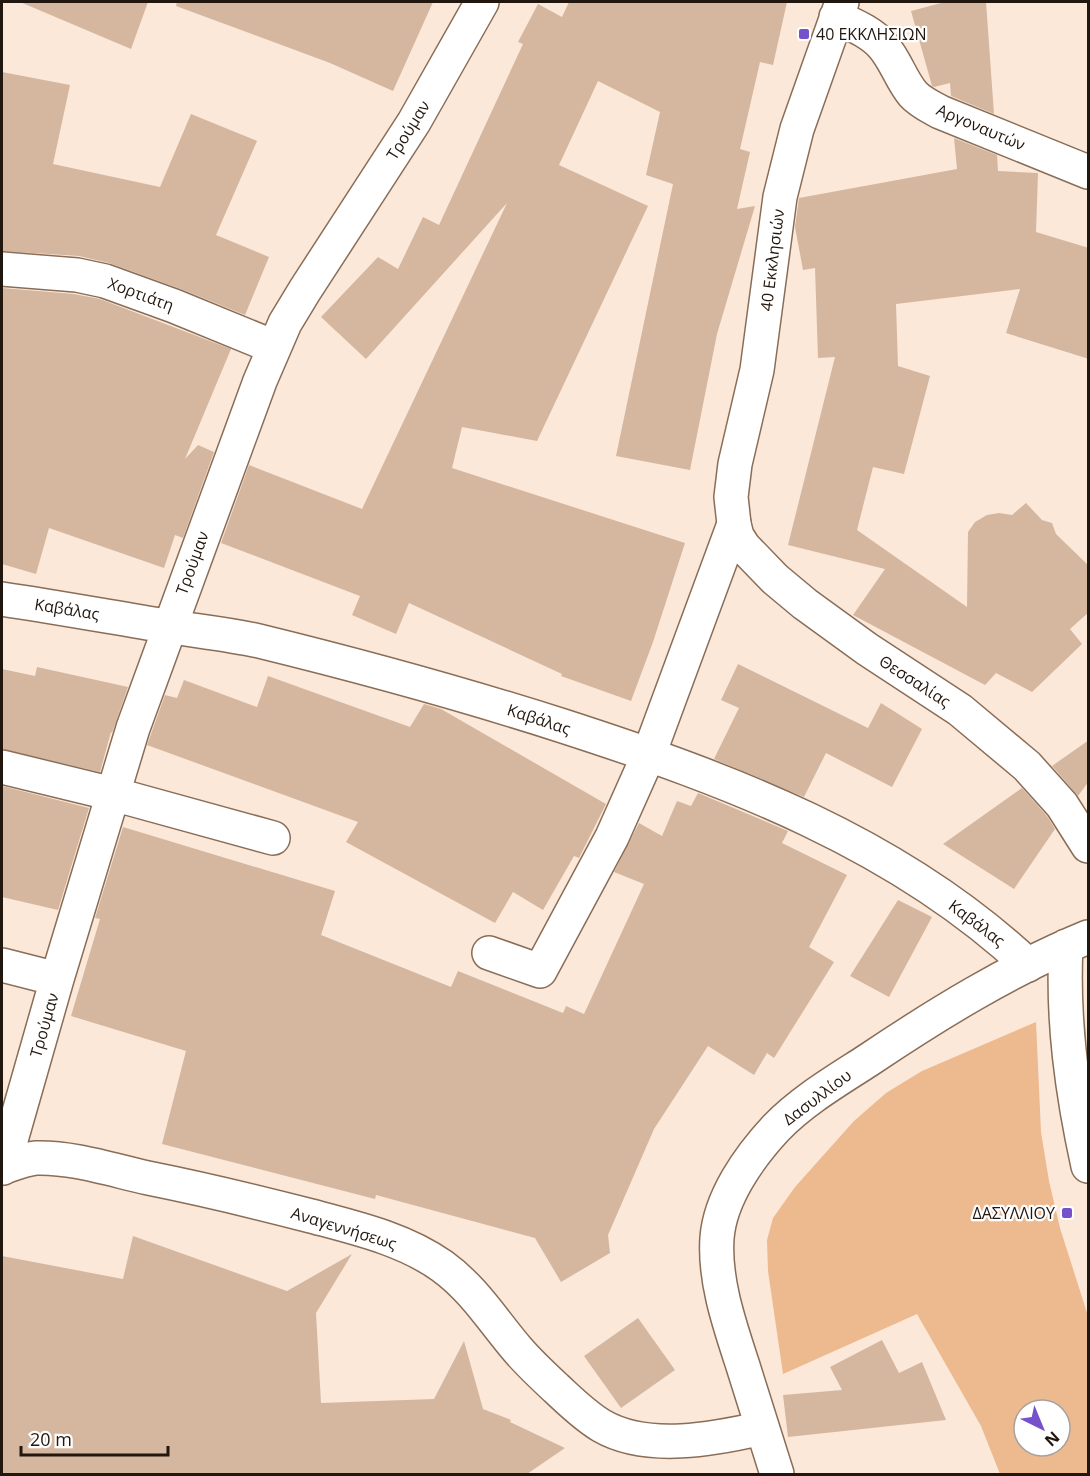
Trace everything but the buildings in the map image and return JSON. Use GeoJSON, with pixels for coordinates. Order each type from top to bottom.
{"type":"FeatureCollection","features":[{"type":"Feature","properties":{"kind":"street","name":"Τρούμαν"},"geometry":{"type":"LineString","coordinates":[[2,1168],[133,728],[168,626],[274,347],[285,323],[331,247],[414,122],[482,2]]}},
{"type":"Feature","properties":{"kind":"street","name":"Αργοναυτών"},"geometry":{"type":"LineString","coordinates":[[839,9],[878,41],[891,56],[913,94],[923,102],[940,112],[1089,172]]}},
{"type":"Feature","properties":{"kind":"street","name":"40 Εκκλησιών"},"geometry":{"type":"LineString","coordinates":[[734,524],[731,498],[735,464],[757,370],[780,197],[797,129],[839,9]]}},
{"type":"Feature","properties":{"kind":"street","name":"Χορτιάτη"},"geometry":{"type":"LineString","coordinates":[[2,269],[77,275],[105,281],[174,306],[274,347]]}},
{"type":"Feature","properties":{"kind":"street"},"geometry":{"type":"LineString","coordinates":[[489,953],[540,971],[612,837],[649,754],[734,524]]}},
{"type":"Feature","properties":{"kind":"street","name":"Θεσσαλίας"},"geometry":{"type":"LineString","coordinates":[[734,524],[737,536],[744,547],[775,579],[805,604],[867,649],[960,710],[1028,766],[1062,805],[1089,846]]}},
{"type":"Feature","properties":{"kind":"street","name":"Καβάλας"},"geometry":{"type":"LineString","coordinates":[[2,599],[256,640],[507,708],[649,754],[787,808],[862,847],[973,918],[1028,965]]}},
{"type":"Feature","properties":{"kind":"street"},"geometry":{"type":"LineString","coordinates":[[2,767],[113,794],[273,838]]}},
{"type":"Feature","properties":{"kind":"street"},"geometry":{"type":"LineString","coordinates":[[1077,941],[1064,991],[1066,1038],[1079,1127],[1089,1166]]}},
{"type":"Feature","properties":{"kind":"street","name":"Δασυλλίου"},"geometry":{"type":"LineString","coordinates":[[777,1474],[728,1318],[717,1262],[718,1231],[734,1186],[777,1128],[811,1099],[919,1027],[1028,965],[1077,941]]}},
{"type":"Feature","properties":{"kind":"street"},"geometry":{"type":"LineString","coordinates":[[2,965],[57,979]]}},
{"type":"Feature","properties":{"kind":"street","name":"Αναγεννήσεως"},"geometry":{"type":"LineString","coordinates":[[2,1168],[36,1158],[78,1163],[237,1196],[386,1238],[441,1265],[458,1279],[481,1302],[528,1361],[574,1405],[604,1426],[620,1433],[651,1439],[690,1441],[713,1439],[762,1428]]}},
{"type":"Feature","properties":{"kind":"shaded area"},"geometry":{"type":"Polygon","coordinates":[[[1036,1022],[1041,1132],[1049,1181],[1060,1228],[1088,1316],[1088,1474],[1000,1474],[981,1426],[917,1314],[783,1374],[768,1271],[767,1240],[773,1218],[795,1187],[854,1121],[886,1093],[922,1071],[1036,1022]]]}},
{"type":"Feature","properties":{"kind":"place","name":"40 ΕΚΚΛΗΣΙΩΝ"},"geometry":{"type":"Point","coordinates":[804,34]}},
{"type":"Feature","properties":{"kind":"place","name":"ΔΑΣΥΛΛΙΟΥ"},"geometry":{"type":"Point","coordinates":[1067,1213]}}]}
